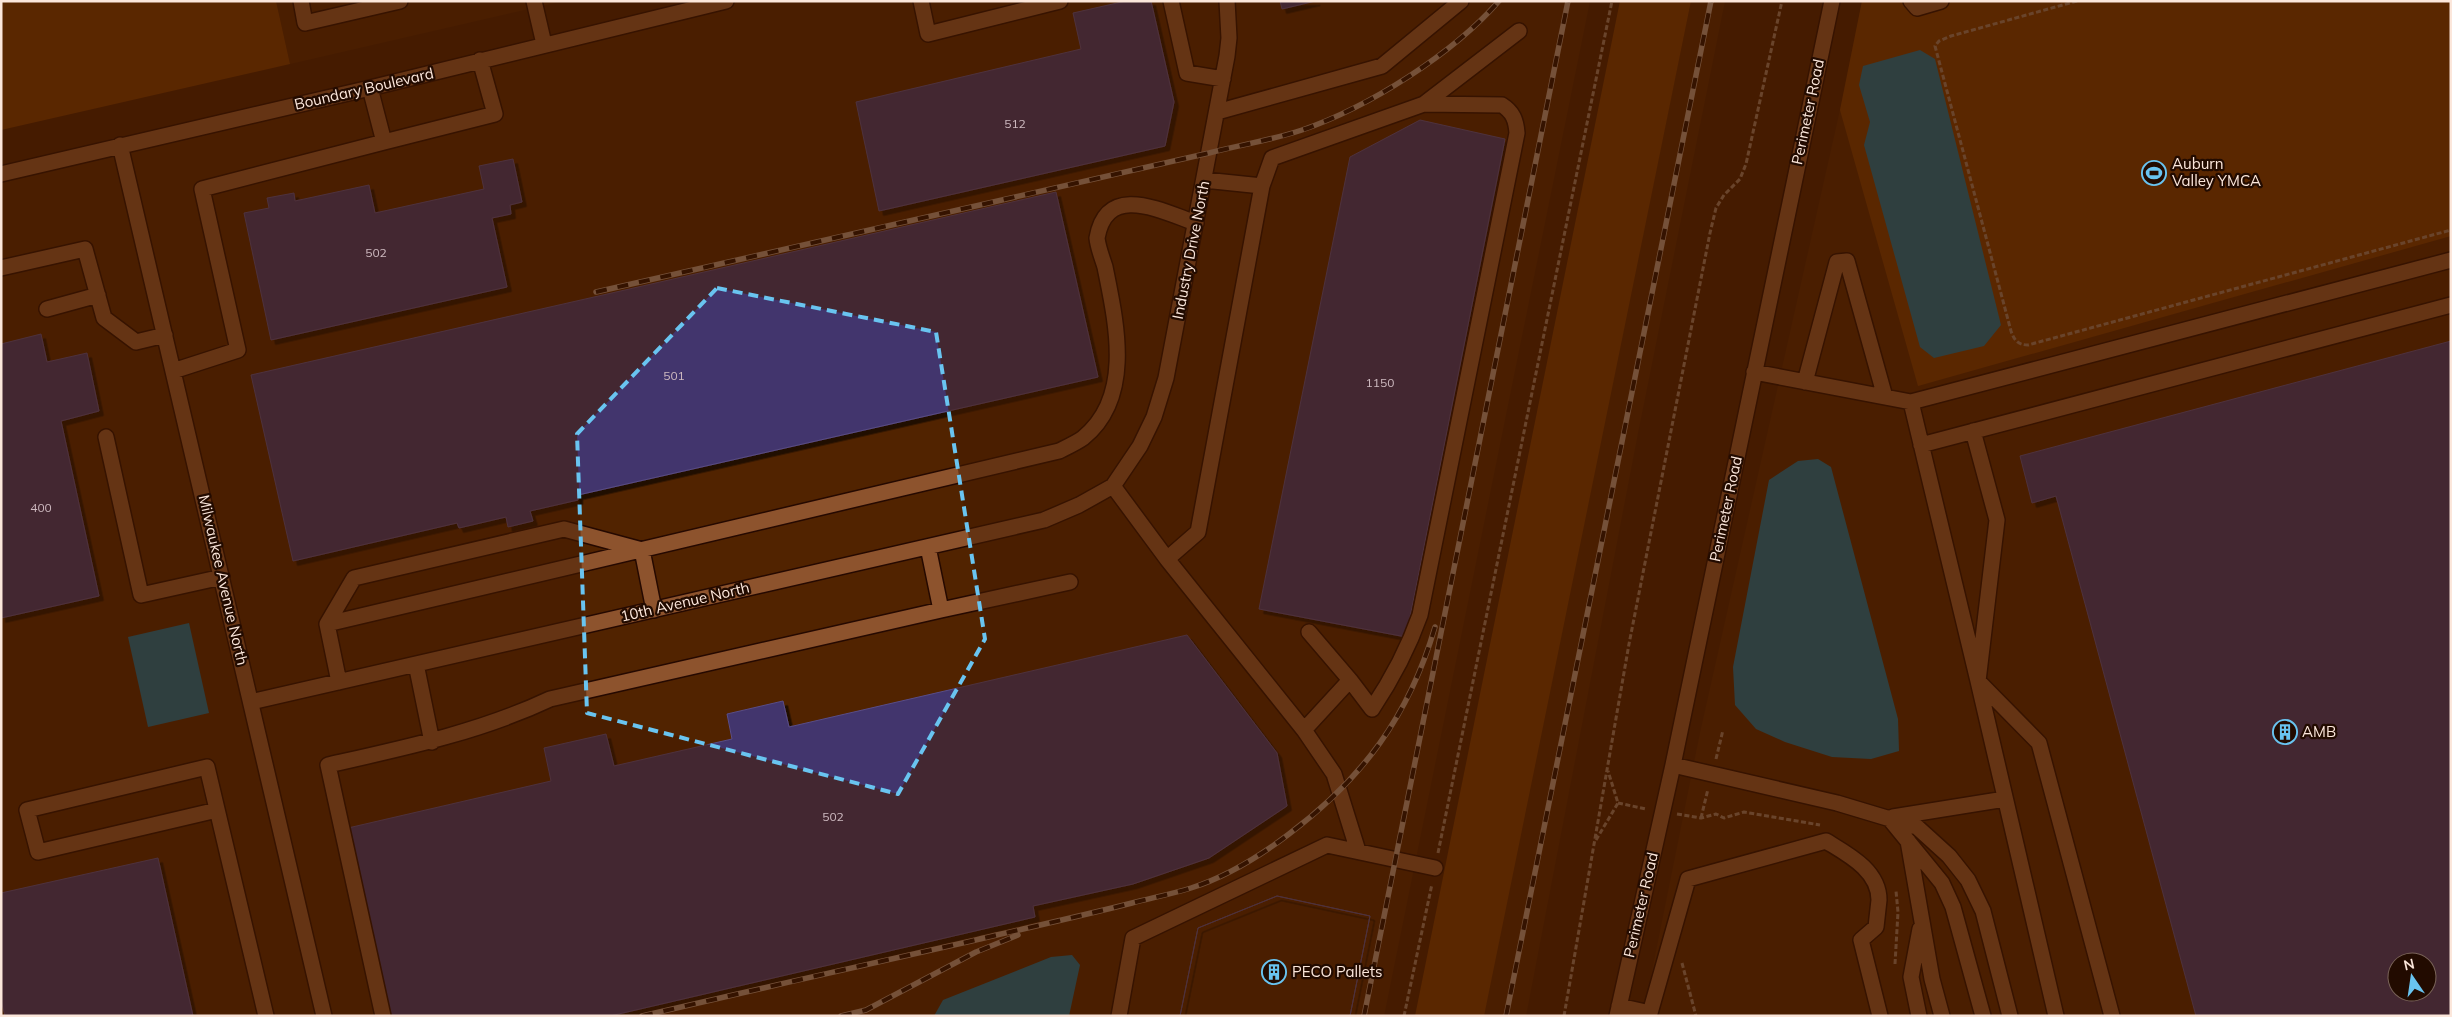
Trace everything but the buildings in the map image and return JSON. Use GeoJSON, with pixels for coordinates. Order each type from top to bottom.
{"type":"FeatureCollection","features":[{"type":"Feature","properties":{"kind":"street"},"geometry":{"type":"LineString","coordinates":[[300,1],[306,23],[400,1]]}},
{"type":"Feature","properties":{"kind":"street"},"geometry":{"type":"LineString","coordinates":[[534,1],[544,44]]}},
{"type":"Feature","properties":{"kind":"street","name":"Boundary Boulevard"},"geometry":{"type":"LineString","coordinates":[[1,174],[370,88],[725,1]]}},
{"type":"Feature","properties":{"kind":"street"},"geometry":{"type":"LineString","coordinates":[[921,1],[928,34],[1060,1]]}},
{"type":"Feature","properties":{"kind":"street"},"geometry":{"type":"LineString","coordinates":[[1171,1],[1187,73],[1223,79]]}},
{"type":"Feature","properties":{"kind":"street","name":"Industry Drive North"},"geometry":{"type":"LineString","coordinates":[[1112,486],[1140,446],[1160,399],[1166,378],[1223,79],[1229,38],[1226,1]]}},
{"type":"Feature","properties":{"kind":"street"},"geometry":{"type":"LineString","coordinates":[[1217,112],[1382,66],[1461,1]]}},
{"type":"Feature","properties":{"kind":"street","name":"Perimeter Road"},"geometry":{"type":"LineString","coordinates":[[1618,1011],[1662,812],[1832,1]]}},
{"type":"Feature","properties":{"kind":"street"},"geometry":{"type":"LineString","coordinates":[[1911,1],[1917,8],[1940,1]]}},
{"type":"Feature","properties":{"kind":"street"},"geometry":{"type":"LineString","coordinates":[[1167,559],[1198,532],[1262,186],[1272,158],[1424,104],[1519,31]]}},
{"type":"Feature","properties":{"kind":"street"},"geometry":{"type":"LineString","coordinates":[[173,371],[238,350],[202,189],[495,114],[480,60]]}},
{"type":"Feature","properties":{"kind":"street"},"geometry":{"type":"LineString","coordinates":[[370,88],[384,142]]}},
{"type":"Feature","properties":{"kind":"street"},"geometry":{"type":"LineString","coordinates":[[1309,632],[1372,709],[1394,676],[1412,638],[1420,614],[1517,133],[1516,122],[1510,110],[1502,105],[1424,104]]}},
{"type":"Feature","properties":{"kind":"street","name":"Milwaukee Avenue North"},"geometry":{"type":"LineString","coordinates":[[120,145],[324,1016]]}},
{"type":"Feature","properties":{"kind":"street"},"geometry":{"type":"LineString","coordinates":[[1204,180],[1262,186]]}},
{"type":"Feature","properties":{"kind":"street"},"geometry":{"type":"LineString","coordinates":[[327,624],[1059,451],[1083,438],[1101,418],[1113,393],[1117,367],[1115,316],[1097,238],[1099,226],[1105,216],[1124,204],[1136,203],[1196,223]]}},
{"type":"Feature","properties":{"kind":"street"},"geometry":{"type":"LineString","coordinates":[[1,268],[85,248],[104,318],[136,342],[165,335]]}},
{"type":"Feature","properties":{"kind":"street"},"geometry":{"type":"LineString","coordinates":[[1754,372],[1911,402],[2451,260]]}},
{"type":"Feature","properties":{"kind":"street"},"geometry":{"type":"LineString","coordinates":[[1805,382],[1837,262],[1847,261],[1885,398]]}},
{"type":"Feature","properties":{"kind":"street"},"geometry":{"type":"LineString","coordinates":[[46,309],[98,296]]}},
{"type":"Feature","properties":{"kind":"street"},"geometry":{"type":"LineString","coordinates":[[1921,445],[2451,305]]}},
{"type":"Feature","properties":{"kind":"street"},"geometry":{"type":"LineString","coordinates":[[1911,402],[2056,1016]]}},
{"type":"Feature","properties":{"kind":"street"},"geometry":{"type":"LineString","coordinates":[[1973,431],[1997,520],[1978,681]]}},
{"type":"Feature","properties":{"kind":"street"},"geometry":{"type":"LineString","coordinates":[[106,437],[141,595],[222,577]]}},
{"type":"Feature","properties":{"kind":"street"},"geometry":{"type":"LineString","coordinates":[[1112,486],[1167,559],[1304,730],[1334,774],[1358,851]]}},
{"type":"Feature","properties":{"kind":"street","name":"10th Avenue North"},"geometry":{"type":"LineString","coordinates":[[251,702],[1052,517],[1079,505],[1112,486]]}},
{"type":"Feature","properties":{"kind":"street"},"geometry":{"type":"LineString","coordinates":[[339,682],[327,624],[354,578],[564,529],[642,550]]}},
{"type":"Feature","properties":{"kind":"street"},"geometry":{"type":"LineString","coordinates":[[928,547],[941,610]]}},
{"type":"Feature","properties":{"kind":"street"},"geometry":{"type":"LineString","coordinates":[[642,550],[654,610]]}},
{"type":"Feature","properties":{"kind":"street"},"geometry":{"type":"LineString","coordinates":[[383,1016],[328,765],[432,742],[523,712],[550,699],[1070,582]]}},
{"type":"Feature","properties":{"kind":"street"},"geometry":{"type":"LineString","coordinates":[[416,664],[432,742]]}},
{"type":"Feature","properties":{"kind":"street"},"geometry":{"type":"LineString","coordinates":[[1304,730],[1350,680]]}},
{"type":"Feature","properties":{"kind":"street"},"geometry":{"type":"LineString","coordinates":[[1978,681],[2039,743],[2112,1016]]}},
{"type":"Feature","properties":{"kind":"street"},"geometry":{"type":"LineString","coordinates":[[1672,764],[1805,795],[1917,827],[1949,856],[1968,880],[1983,911],[2010,1016]]}},
{"type":"Feature","properties":{"kind":"street"},"geometry":{"type":"LineString","coordinates":[[217,810],[38,852],[27,810],[207,768],[217,810],[266,1016]]}},
{"type":"Feature","properties":{"kind":"street"},"geometry":{"type":"LineString","coordinates":[[1889,818],[2005,799]]}},
{"type":"Feature","properties":{"kind":"street"},"geometry":{"type":"LineString","coordinates":[[1889,818],[1942,883],[1953,907],[1983,1016]]}},
{"type":"Feature","properties":{"kind":"street"},"geometry":{"type":"LineString","coordinates":[[1907,839],[1932,979],[1942,1016]]}},
{"type":"Feature","properties":{"kind":"street"},"geometry":{"type":"LineString","coordinates":[[1618,1011],[1651,1015],[1688,879],[1826,841],[1859,862],[1874,881],[1879,898],[1876,927],[1861,940],[1880,1016]]}},
{"type":"Feature","properties":{"kind":"street"},"geometry":{"type":"LineString","coordinates":[[1119,1016],[1133,938],[1326,845],[1436,868]]}},
{"type":"Feature","properties":{"kind":"street"},"geometry":{"type":"LineString","coordinates":[[1919,1016],[1911,977],[1922,920]]}},
{"type":"Feature","properties":{"kind":"path"},"geometry":{"type":"LineString","coordinates":[[1404,1016],[1436,868],[1612,1]]}},
{"type":"Feature","properties":{"kind":"path"},"geometry":{"type":"LineString","coordinates":[[1564,1016],[1648,540],[1710,233],[1716,208],[1724,195],[1740,179],[1746,164],[1782,1]]}},
{"type":"Feature","properties":{"kind":"path"},"geometry":{"type":"LineString","coordinates":[[2077,1],[1951,36],[1939,41],[1935,46],[2011,331],[2018,343],[2028,345],[2451,230]]}},
{"type":"Feature","properties":{"kind":"path"},"geometry":{"type":"LineString","coordinates":[[1594,843],[1618,803],[1608,770]]}},
{"type":"Feature","properties":{"kind":"path"},"geometry":{"type":"LineString","coordinates":[[1618,803],[1701,818],[1716,814],[1724,818],[1744,812],[1798,820],[1827,827]]}},
{"type":"Feature","properties":{"kind":"path"},"geometry":{"type":"LineString","coordinates":[[1895,884],[1898,912],[1895,973]]}},
{"type":"Feature","properties":{"kind":"path"},"geometry":{"type":"LineString","coordinates":[[1681,961],[1696,1016]]}},
{"type":"Feature","properties":{"kind":"highlighted area"},"geometry":{"type":"Polygon","coordinates":[[[717,288],[936,332],[985,639],[898,794],[587,713],[577,434],[717,288]]]}},
{"type":"Feature","properties":{"kind":"shaded area"},"geometry":{"type":"Polygon","coordinates":[[[1,1],[276,1],[290,64],[1,130],[1,1]]]}},
{"type":"Feature","properties":{"kind":"shaded area"},"geometry":{"type":"Polygon","coordinates":[[[276,1],[563,1],[290,64],[276,1]]]}},
{"type":"Feature","properties":{"kind":"shaded area"},"geometry":{"type":"Polygon","coordinates":[[[741,1],[1590,1],[1384,1016],[1,1016],[1,175],[741,1]]]}},
{"type":"Feature","properties":{"kind":"shaded area"},"geometry":{"type":"Polygon","coordinates":[[[1620,1],[1691,1],[1484,1016],[1415,1016],[1620,1]]]}},
{"type":"Feature","properties":{"kind":"shaded area"},"geometry":{"type":"Polygon","coordinates":[[[1691,1],[1725,1],[1638,433],[1526,1016],[1481,1016],[1691,1]]]}},
{"type":"Feature","properties":{"kind":"shaded area"},"geometry":{"type":"Polygon","coordinates":[[[1862,1],[2451,1],[2451,1016],[1643,1016],[1700,733],[1840,110],[1862,1]]]}},
{"type":"Feature","properties":{"kind":"shaded area","name":"Auburn Valley YMCA"},"geometry":{"type":"Polygon","coordinates":[[[1862,1],[2451,1],[2451,236],[1918,386],[1840,110],[1862,1]]]}},
{"type":"Feature","properties":{"kind":"water"},"geometry":{"type":"Polygon","coordinates":[[[1920,50],[1935,59],[2001,325],[1984,346],[1934,358],[1920,347],[1864,145],[1870,122],[1859,85],[1863,66],[1920,50]]]}},
{"type":"Feature","properties":{"kind":"water"},"geometry":{"type":"Polygon","coordinates":[[[1818,459],[1831,467],[1898,719],[1899,751],[1871,759],[1832,757],[1785,742],[1756,729],[1735,705],[1733,667],[1769,480],[1798,461],[1818,459]]]}},
{"type":"Feature","properties":{"kind":"water"},"geometry":{"type":"Polygon","coordinates":[[[189,623],[209,713],[148,727],[128,637],[189,623]]]}},
{"type":"Feature","properties":{"kind":"water"},"geometry":{"type":"Polygon","coordinates":[[[1072,955],[1080,965],[1069,1016],[934,1016],[943,1000],[1051,957],[1072,955]]]}},
{"type":"Feature","properties":{"kind":"railway"},"geometry":{"type":"LineString","coordinates":[[596,292],[1279,137],[1302,130],[1355,108],[1408,77],[1458,40],[1499,1]]}},
{"type":"Feature","properties":{"kind":"railway"},"geometry":{"type":"LineString","coordinates":[[1364,1016],[1568,1]]}},
{"type":"Feature","properties":{"kind":"railway"},"geometry":{"type":"LineString","coordinates":[[1506,1016],[1711,1]]}},
{"type":"Feature","properties":{"kind":"railway"},"geometry":{"type":"LineString","coordinates":[[642,1016],[1169,894],[1191,888],[1230,872],[1289,834],[1339,791],[1361,767],[1380,743],[1412,689],[1435,627]]}},
{"type":"Feature","properties":{"kind":"railway"},"geometry":{"type":"LineString","coordinates":[[841,1016],[866,1010],[976,952],[1018,935]]}},
{"type":"Feature","properties":{"kind":"place","name":"Auburn Valley YMCA"},"geometry":{"type":"Point","coordinates":[2154,173]}},
{"type":"Feature","properties":{"kind":"place","name":"AMB"},"geometry":{"type":"Point","coordinates":[2285,732]}},
{"type":"Feature","properties":{"kind":"place","name":"PECO Pallets"},"geometry":{"type":"Point","coordinates":[1274,972]}}]}
